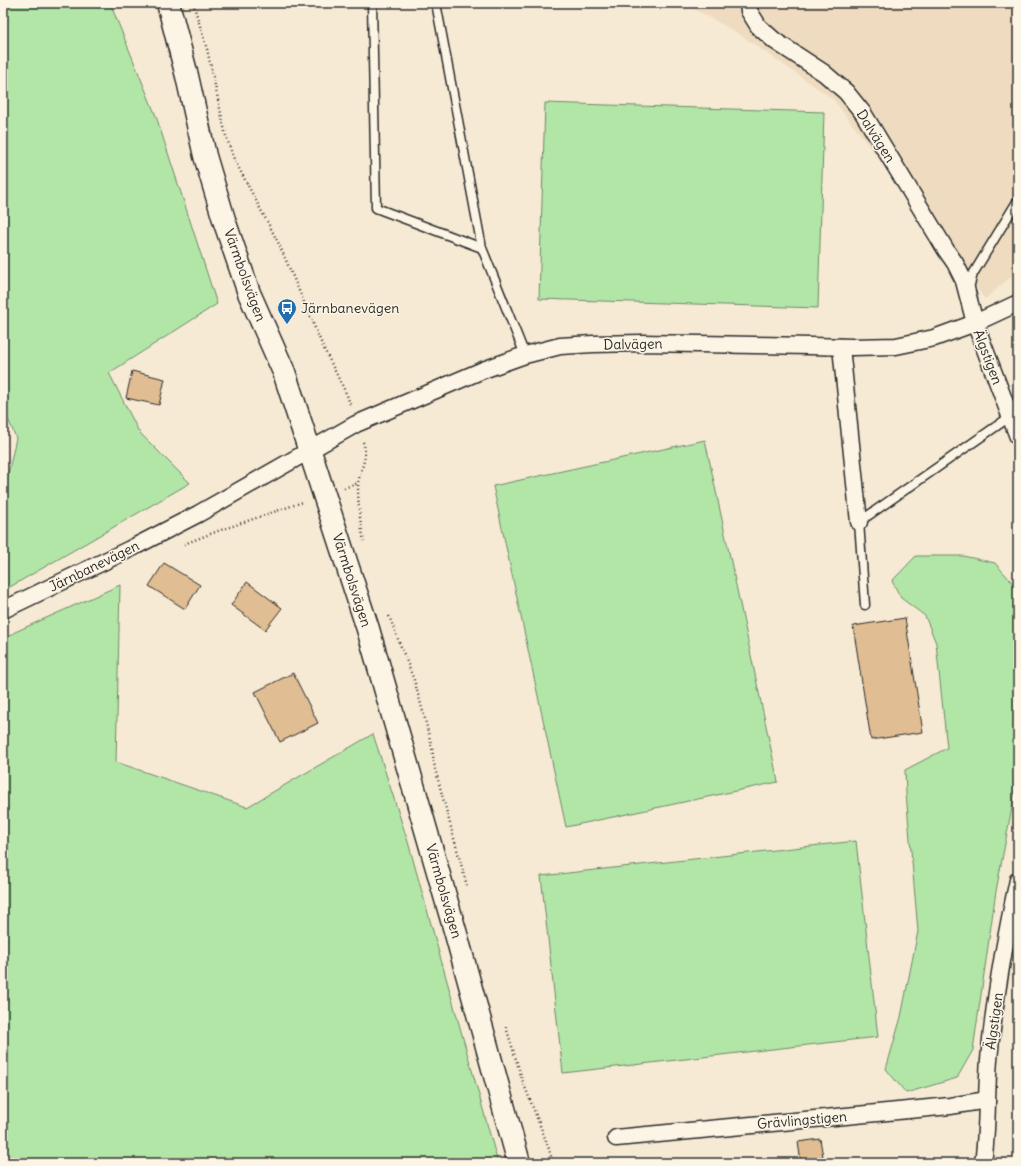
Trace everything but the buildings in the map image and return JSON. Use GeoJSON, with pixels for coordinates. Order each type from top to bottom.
{"type":"FeatureCollection","features":[{"type":"Feature","properties":{"kind":"street","name":"Värmbolsvägen"},"geometry":{"type":"LineString","coordinates":[[168,3],[187,76],[205,156],[225,223],[249,292],[284,372],[368,629],[406,757],[519,1163]]}},
{"type":"Feature","properties":{"kind":"street","name":"Dalvägen"},"geometry":{"type":"LineString","coordinates":[[748,3],[749,11],[759,27],[774,41],[824,73],[846,92],[863,114],[955,263],[964,281],[975,323]]}},
{"type":"Feature","properties":{"kind":"street","name":"Dalvägen"},"geometry":{"type":"LineString","coordinates":[[309,450],[356,424],[483,370],[525,355],[560,346],[642,343],[841,347],[896,346],[934,338],[975,323],[1018,303]]}},
{"type":"Feature","properties":{"kind":"street","name":"Älgstigen"},"geometry":{"type":"LineString","coordinates":[[975,323],[1018,437]]}},
{"type":"Feature","properties":{"kind":"street"},"geometry":{"type":"LineString","coordinates":[[841,347],[859,522]]}},
{"type":"Feature","properties":{"kind":"street","name":"Järnbanevägen"},"geometry":{"type":"LineString","coordinates":[[3,610],[130,549],[198,514],[309,450]]}},
{"type":"Feature","properties":{"kind":"street","name":"Älgstigen"},"geometry":{"type":"LineString","coordinates":[[983,1163],[989,1059],[996,998],[1010,914],[1018,880]]}},
{"type":"Feature","properties":{"kind":"street","name":"Grävlingstigen"},"geometry":{"type":"LineString","coordinates":[[616,1138],[950,1106],[987,1100]]}},
{"type":"Feature","properties":{"kind":"lane"},"geometry":{"type":"LineString","coordinates":[[372,3],[376,208],[482,248]]}},
{"type":"Feature","properties":{"kind":"lane"},"geometry":{"type":"LineString","coordinates":[[436,3],[482,248],[525,355]]}},
{"type":"Feature","properties":{"kind":"lane"},"geometry":{"type":"LineString","coordinates":[[968,293],[973,274],[1018,200]]}},
{"type":"Feature","properties":{"kind":"lane"},"geometry":{"type":"LineString","coordinates":[[865,605],[859,522],[1011,416]]}},
{"type":"Feature","properties":{"kind":"path"},"geometry":{"type":"LineString","coordinates":[[193,3],[207,48],[226,136],[234,159],[279,244],[324,349],[347,395],[364,447],[364,466],[358,483],[359,510],[365,543]]}},
{"type":"Feature","properties":{"kind":"path"},"geometry":{"type":"LineString","coordinates":[[181,545],[358,483]]}},
{"type":"Feature","properties":{"kind":"path"},"geometry":{"type":"LineString","coordinates":[[387,613],[414,680],[432,748],[435,769],[468,890]]}},
{"type":"Feature","properties":{"kind":"path"},"geometry":{"type":"LineString","coordinates":[[505,1024],[523,1082],[548,1146],[553,1163]]}},
{"type":"Feature","properties":{"kind":"shaded area"},"geometry":{"type":"Polygon","coordinates":[[[683,3],[1018,3],[1018,271],[985,299],[833,99],[736,32],[683,3]]]}},
{"type":"Feature","properties":{"kind":"green space"},"geometry":{"type":"Polygon","coordinates":[[[3,3],[110,3],[156,116],[217,304],[109,373],[139,432],[190,483],[3,591],[3,498],[16,438],[3,407],[3,3]]]}},
{"type":"Feature","properties":{"kind":"green space"},"geometry":{"type":"Polygon","coordinates":[[[545,103],[824,112],[818,308],[539,299],[545,103]]]}},
{"type":"Feature","properties":{"kind":"green space"},"geometry":{"type":"Polygon","coordinates":[[[705,440],[778,782],[566,827],[493,486],[705,440]]]}},
{"type":"Feature","properties":{"kind":"green space"},"geometry":{"type":"Polygon","coordinates":[[[916,556],[963,556],[995,563],[1018,589],[1018,776],[996,891],[973,1050],[957,1078],[906,1093],[886,1069],[901,1017],[918,931],[905,770],[947,748],[936,643],[925,616],[901,598],[892,581],[916,556]]]}},
{"type":"Feature","properties":{"kind":"green space"},"geometry":{"type":"Polygon","coordinates":[[[120,585],[116,762],[247,807],[373,734],[408,842],[498,1163],[3,1163],[3,640],[15,632],[120,585]]]}},
{"type":"Feature","properties":{"kind":"green space"},"geometry":{"type":"Polygon","coordinates":[[[856,841],[878,1037],[563,1073],[541,876],[856,841]]]}},
{"type":"Feature","properties":{"kind":"place","name":"Järnbanevägen"},"geometry":{"type":"Point","coordinates":[287,325]}}]}
